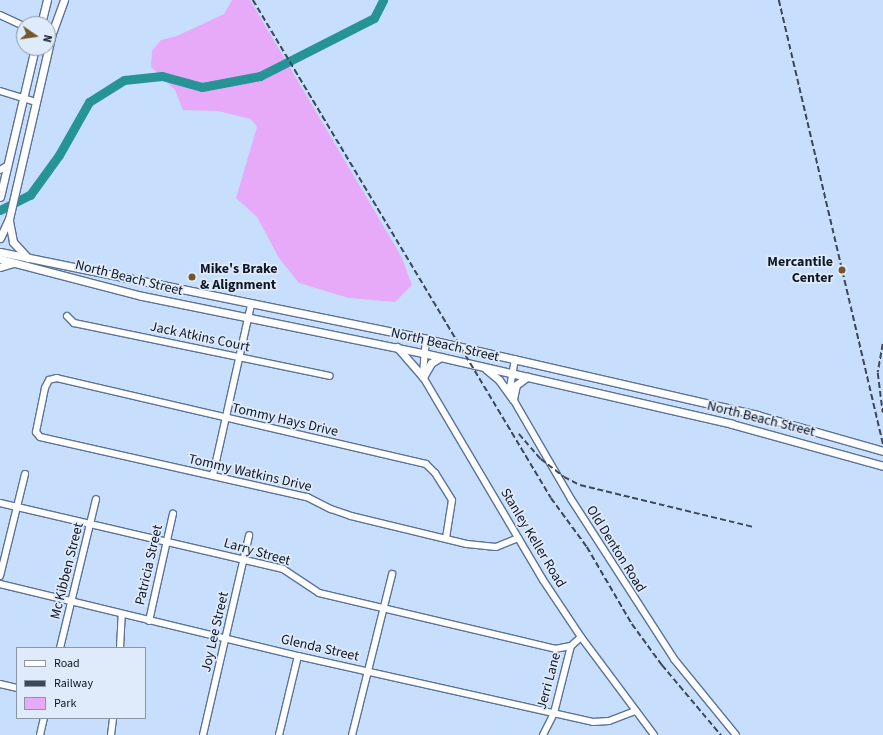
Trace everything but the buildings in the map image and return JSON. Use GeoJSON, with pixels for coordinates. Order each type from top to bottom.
{"type":"FeatureCollection","features":[{"type":"Feature","properties":{"kind":"main road"},"geometry":{"type":"LineString","coordinates":[[43,16],[47,0]]}},
{"type":"Feature","properties":{"kind":"main road"},"geometry":{"type":"LineString","coordinates":[[56,19],[64,0]]}},
{"type":"Feature","properties":{"kind":"main road"},"geometry":{"type":"LineString","coordinates":[[0,196],[33,56]]}},
{"type":"Feature","properties":{"kind":"main road"},"geometry":{"type":"LineString","coordinates":[[0,238],[9,219],[45,56]]}},
{"type":"Feature","properties":{"kind":"main road"},"geometry":{"type":"LineString","coordinates":[[9,219],[10,235],[13,242],[28,258]]}},
{"type":"Feature","properties":{"kind":"main road","name":"North Beach Street"},"geometry":{"type":"LineString","coordinates":[[0,252],[252,305],[340,320],[515,359],[757,415],[883,451]]}},
{"type":"Feature","properties":{"kind":"main road","name":"North Beach Street"},"geometry":{"type":"LineString","coordinates":[[0,259],[142,296],[248,319],[397,347],[651,405],[753,429],[883,466]]}},
{"type":"Feature","properties":{"kind":"main road"},"geometry":{"type":"LineString","coordinates":[[0,267],[14,262]]}},
{"type":"Feature","properties":{"kind":"main road"},"geometry":{"type":"LineString","coordinates":[[142,296],[145,282]]}},
{"type":"Feature","properties":{"kind":"main road"},"geometry":{"type":"LineString","coordinates":[[397,347],[423,377],[431,363],[441,357]]}},
{"type":"Feature","properties":{"kind":"main road"},"geometry":{"type":"LineString","coordinates":[[485,368],[499,380],[514,399]]}},
{"type":"Feature","properties":{"kind":"main road"},"geometry":{"type":"LineString","coordinates":[[514,399],[516,385],[528,378]]}},
{"type":"Feature","properties":{"kind":"main road"},"geometry":{"type":"LineString","coordinates":[[651,405],[654,392]]}},
{"type":"Feature","properties":{"kind":"main road"},"geometry":{"type":"LineString","coordinates":[[753,429],[757,415]]}},
{"type":"Feature","properties":{"kind":"street"},"geometry":{"type":"LineString","coordinates":[[0,15],[16,22]]}},
{"type":"Feature","properties":{"kind":"street"},"geometry":{"type":"LineString","coordinates":[[0,91],[36,102]]}},
{"type":"Feature","properties":{"kind":"street"},"geometry":{"type":"LineString","coordinates":[[0,170],[8,165]]}},
{"type":"Feature","properties":{"kind":"street"},"geometry":{"type":"LineString","coordinates":[[213,475],[252,305]]}},
{"type":"Feature","properties":{"kind":"street","name":"Jack Atkins Court"},"geometry":{"type":"LineString","coordinates":[[67,316],[74,323],[330,376]]}},
{"type":"Feature","properties":{"kind":"street"},"geometry":{"type":"LineString","coordinates":[[423,377],[423,353],[426,339]]}},
{"type":"Feature","properties":{"kind":"street","name":"Old Denton Road"},"geometry":{"type":"LineString","coordinates":[[515,359],[510,386],[514,399],[579,512],[650,623],[698,691],[736,735]]}},
{"type":"Feature","properties":{"kind":"street","name":"Stanley Keller Road"},"geometry":{"type":"LineString","coordinates":[[423,377],[518,538],[581,637],[654,735]]}},
{"type":"Feature","properties":{"kind":"street","name":"Tommy Hays Drive"},"geometry":{"type":"LineString","coordinates":[[57,378],[426,464],[435,473],[452,500],[446,538]]}},
{"type":"Feature","properties":{"kind":"street","name":"Tommy Watkins Drive"},"geometry":{"type":"LineString","coordinates":[[57,378],[49,380],[45,388],[36,432],[40,437],[307,497],[331,510],[351,516],[467,544],[496,547],[518,538]]}},
{"type":"Feature","properties":{"kind":"street"},"geometry":{"type":"LineString","coordinates":[[0,576],[25,474]]}},
{"type":"Feature","properties":{"kind":"street","name":"Mc Kibben Street"},"geometry":{"type":"LineString","coordinates":[[60,647],[96,499]]}},
{"type":"Feature","properties":{"kind":"street","name":"Larry Street"},"geometry":{"type":"LineString","coordinates":[[0,503],[244,559],[288,571],[304,585],[319,593],[555,649],[571,646]]}},
{"type":"Feature","properties":{"kind":"street","name":"Patricia Street"},"geometry":{"type":"LineString","coordinates":[[149,621],[174,514]]}},
{"type":"Feature","properties":{"kind":"street","name":"Joy Lee Street"},"geometry":{"type":"LineString","coordinates":[[203,735],[249,535]]}},
{"type":"Feature","properties":{"kind":"street"},"geometry":{"type":"LineString","coordinates":[[352,735],[392,574]]}},
{"type":"Feature","properties":{"kind":"street","name":"Glenda Street"},"geometry":{"type":"LineString","coordinates":[[0,584],[71,603],[298,656],[601,723],[635,711]]}},
{"type":"Feature","properties":{"kind":"street","name":"Patricia Street"},"geometry":{"type":"LineString","coordinates":[[120,647],[122,614]]}},
{"type":"Feature","properties":{"kind":"street","name":"Jerri Lane"},"geometry":{"type":"LineString","coordinates":[[543,735],[554,713],[571,646],[581,637]]}},
{"type":"Feature","properties":{"kind":"street"},"geometry":{"type":"LineString","coordinates":[[279,735],[298,656]]}},
{"type":"Feature","properties":{"kind":"street"},"geometry":{"type":"LineString","coordinates":[[0,684],[16,688]]}},
{"type":"Feature","properties":{"kind":"street"},"geometry":{"type":"LineString","coordinates":[[40,735],[44,719]]}},
{"type":"Feature","properties":{"kind":"street"},"geometry":{"type":"LineString","coordinates":[[111,735],[112,719]]}},
{"type":"Feature","properties":{"kind":"green space"},"geometry":{"type":"Polygon","coordinates":[[[232,0],[250,0],[401,256],[412,285],[395,302],[349,298],[299,283],[279,258],[257,217],[236,198],[257,127],[251,119],[218,111],[183,110],[175,90],[151,67],[152,51],[161,40],[177,36],[224,14],[232,0]]]}},
{"type":"Feature","properties":{"kind":"waterway"},"geometry":{"type":"LineString","coordinates":[[0,210],[30,195],[59,155],[89,102],[124,80],[162,76],[202,87],[260,76],[374,18],[383,0]]}},
{"type":"Feature","properties":{"kind":"railway"},"geometry":{"type":"LineString","coordinates":[[253,0],[551,498],[587,547],[632,624],[662,665],[721,735]]}},
{"type":"Feature","properties":{"kind":"railway"},"geometry":{"type":"LineString","coordinates":[[779,0],[883,445]]}},
{"type":"Feature","properties":{"kind":"railway"},"geometry":{"type":"LineString","coordinates":[[883,344],[878,373],[883,413]]}},
{"type":"Feature","properties":{"kind":"railway"},"geometry":{"type":"LineString","coordinates":[[519,434],[541,459],[564,477],[580,485],[753,527]]}},
{"type":"Feature","properties":{"kind":"place","name":"Mercantile Center"},"geometry":{"type":"Point","coordinates":[842,270]}},
{"type":"Feature","properties":{"kind":"place","name":"Mike's Brake & Alignment"},"geometry":{"type":"Point","coordinates":[192,277]}}]}
